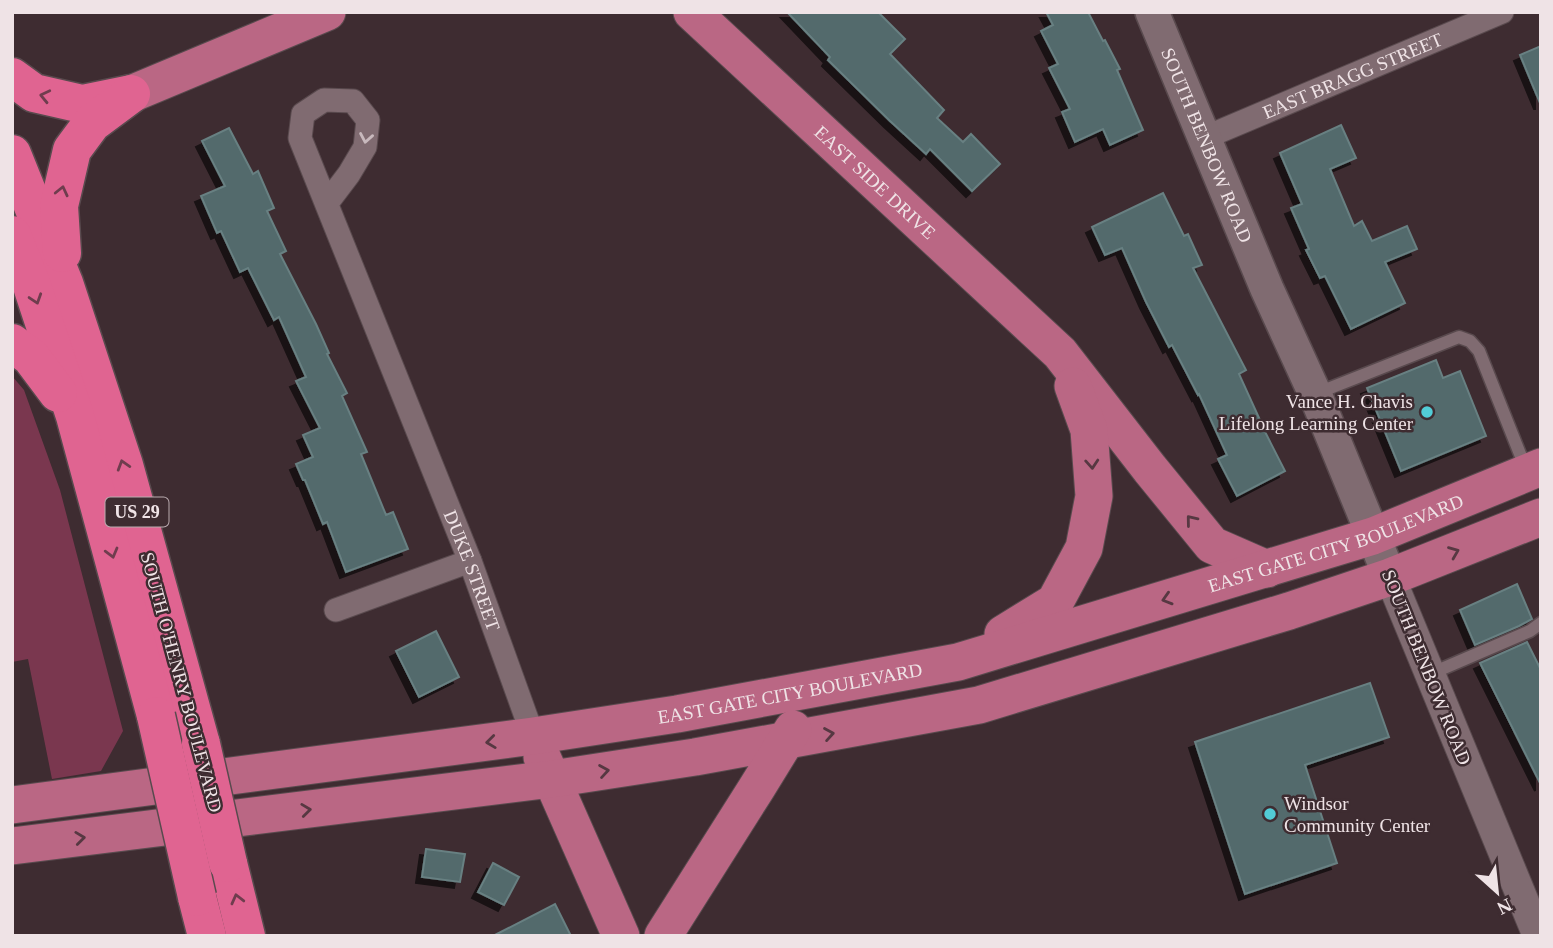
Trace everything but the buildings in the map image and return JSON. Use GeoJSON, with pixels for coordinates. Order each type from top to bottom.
{"type":"FeatureCollection","features":[{"type":"Feature","properties":{"kind":"highway"},"geometry":{"type":"LineString","coordinates":[[12,77],[34,93],[82,104],[131,94]]}},
{"type":"Feature","properties":{"kind":"highway"},"geometry":{"type":"LineString","coordinates":[[64,283],[59,206],[72,150],[92,123],[131,94]]}},
{"type":"Feature","properties":{"kind":"highway","name":"SOUTH O'HENRY BOULEVARD"},"geometry":{"type":"LineString","coordinates":[[12,154],[64,283],[124,466],[201,744],[246,936]]}},
{"type":"Feature","properties":{"kind":"highway","name":"SOUTH O'HENRY BOULEVARD"},"geometry":{"type":"LineString","coordinates":[[12,235],[75,416],[156,716],[207,936]]}},
{"type":"Feature","properties":{"kind":"highway"},"geometry":{"type":"LineString","coordinates":[[12,343],[31,357],[75,416]]}},
{"type":"Feature","properties":{"kind":"main road"},"geometry":{"type":"LineString","coordinates":[[131,94],[327,12]]}},
{"type":"Feature","properties":{"kind":"main road","name":"EAST SIDE DRIVE"},"geometry":{"type":"LineString","coordinates":[[692,12],[1060,353],[1212,545],[1267,569]]}},
{"type":"Feature","properties":{"kind":"main road","name":"SOUTH BENBOW ROAD"},"geometry":{"type":"LineString","coordinates":[[1152,12],[1267,289],[1315,394],[1390,578]]}},
{"type":"Feature","properties":{"kind":"main road"},"geometry":{"type":"LineString","coordinates":[[958,662],[1055,602],[1084,548],[1094,496],[1089,430],[1060,353]]}},
{"type":"Feature","properties":{"kind":"main road","name":"EAST GATE CITY BOULEVARD"},"geometry":{"type":"LineString","coordinates":[[12,805],[533,736],[689,712],[958,662],[1373,536],[1534,470]]}},
{"type":"Feature","properties":{"kind":"main road"},"geometry":{"type":"LineString","coordinates":[[12,846],[552,779],[695,757],[979,705],[1390,578],[1541,517]]}},
{"type":"Feature","properties":{"kind":"main road"},"geometry":{"type":"LineString","coordinates":[[663,936],[816,689]]}},
{"type":"Feature","properties":{"kind":"main road","name":"DUKE STREET"},"geometry":{"type":"LineString","coordinates":[[533,736],[621,936]]}},
{"type":"Feature","properties":{"kind":"street","name":"EAST BRAGG STREET"},"geometry":{"type":"LineString","coordinates":[[1204,138],[1502,12]]}},
{"type":"Feature","properties":{"kind":"street","name":"DUKE STREET"},"geometry":{"type":"LineString","coordinates":[[327,203],[470,561],[533,736]]}},
{"type":"Feature","properties":{"kind":"street"},"geometry":{"type":"LineString","coordinates":[[336,610],[470,561]]}},
{"type":"Feature","properties":{"kind":"street","name":"SOUTH BENBOW ROAD"},"geometry":{"type":"LineString","coordinates":[[1390,578],[1538,936]]}},
{"type":"Feature","properties":{"kind":"lane"},"geometry":{"type":"LineString","coordinates":[[1315,394],[1459,337],[1470,341],[1479,351],[1534,470]]}},
{"type":"Feature","properties":{"kind":"lane"},"geometry":{"type":"LineString","coordinates":[[1430,674],[1530,631],[1541,623]]}},
{"type":"Feature","properties":{"kind":"shaded area"},"geometry":{"type":"Polygon","coordinates":[[[12,376],[24,390],[60,490],[123,731],[101,771],[52,779],[28,659],[12,662],[12,376]]]}},
{"type":"Feature","properties":{"kind":"place","name":"Vance H. Chavis Lifelong Learning Center"},"geometry":{"type":"Point","coordinates":[1427,412]}},
{"type":"Feature","properties":{"kind":"place","name":"Windsor Community Center"},"geometry":{"type":"Point","coordinates":[1270,814]}}]}
